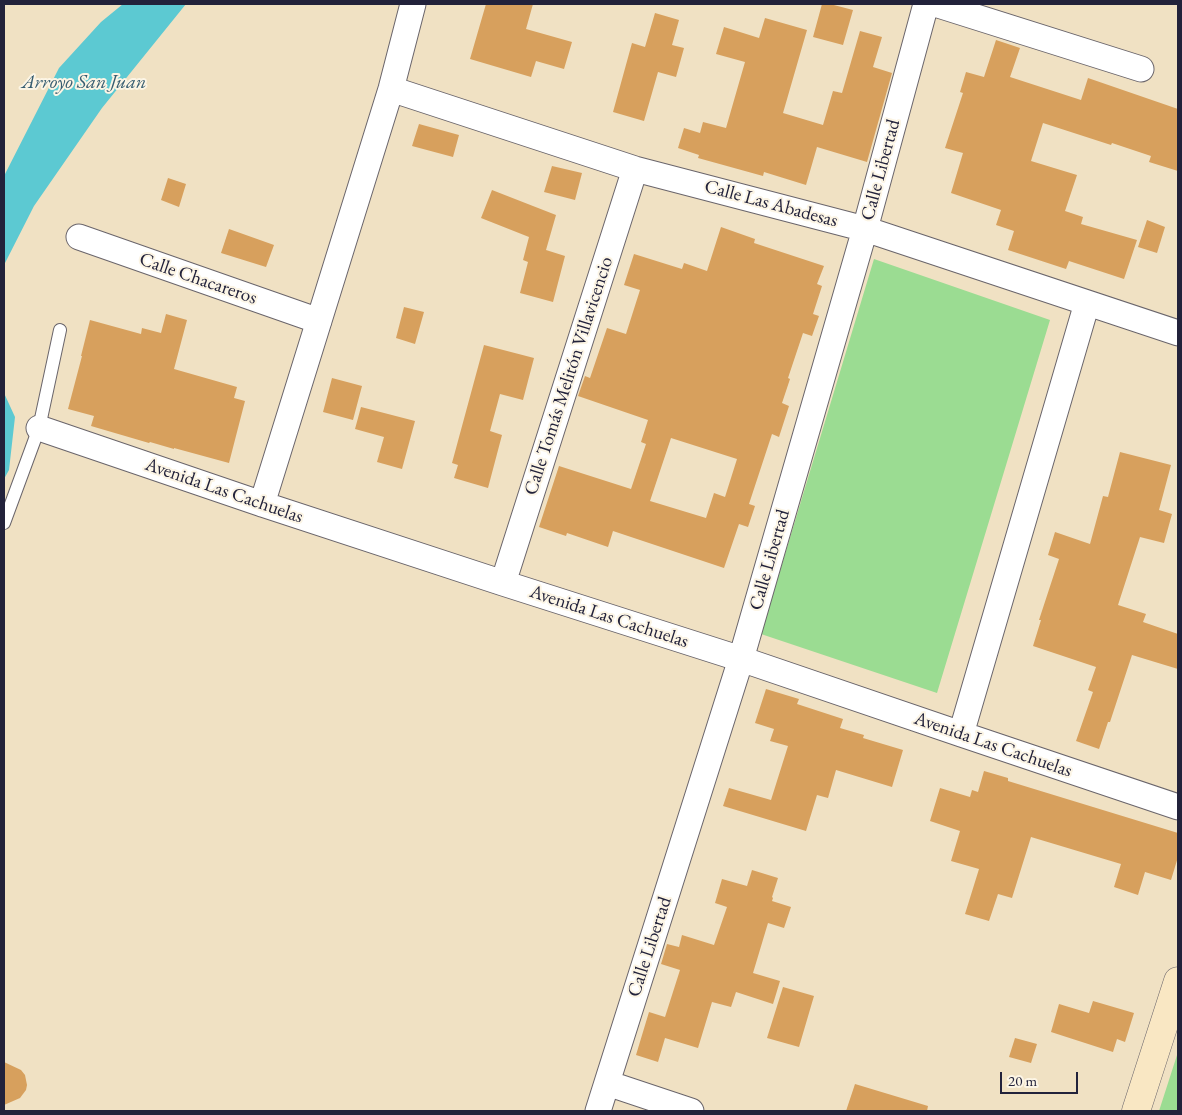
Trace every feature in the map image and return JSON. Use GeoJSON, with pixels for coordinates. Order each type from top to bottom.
{"type":"FeatureCollection","features":[{"type":"Feature","properties":{"kind":"main road"},"geometry":{"type":"LineString","coordinates":[[1136,1111],[1178,982]]}},
{"type":"Feature","properties":{"kind":"street"},"geometry":{"type":"LineString","coordinates":[[262,504],[391,89],[413,4]]}},
{"type":"Feature","properties":{"kind":"street","name":"Calle Libertad"},"geometry":{"type":"LineString","coordinates":[[598,1111],[741,659],[865,229],[926,4]]}},
{"type":"Feature","properties":{"kind":"street"},"geometry":{"type":"LineString","coordinates":[[935,4],[1141,69]]}},
{"type":"Feature","properties":{"kind":"street","name":"Calle Las Abadesas"},"geometry":{"type":"LineString","coordinates":[[391,89],[635,169],[865,229],[1178,333]]}},
{"type":"Feature","properties":{"kind":"street","name":"Calle Tomás Melitón Villavicencio"},"geometry":{"type":"LineString","coordinates":[[503,583],[635,169]]}},
{"type":"Feature","properties":{"kind":"street","name":"Calle Chacareros"},"geometry":{"type":"LineString","coordinates":[[78,237],[318,321]]}},
{"type":"Feature","properties":{"kind":"street"},"geometry":{"type":"LineString","coordinates":[[961,734],[1087,303]]}},
{"type":"Feature","properties":{"kind":"street","name":"Avenida Las Cachuelas"},"geometry":{"type":"LineString","coordinates":[[39,428],[262,504],[741,659],[1178,807]]}},
{"type":"Feature","properties":{"kind":"street"},"geometry":{"type":"LineString","coordinates":[[607,1083],[691,1111]]}},
{"type":"Feature","properties":{"kind":"lane"},"geometry":{"type":"LineString","coordinates":[[4,523],[39,428],[60,330]]}},
{"type":"Feature","properties":{"kind":"green space"},"geometry":{"type":"Polygon","coordinates":[[[874,259],[1050,320],[937,693],[761,634],[874,259]]]}},
{"type":"Feature","properties":{"kind":"green space"},"geometry":{"type":"Polygon","coordinates":[[[1178,1052],[1178,1111],[1159,1111],[1178,1052]]]}},
{"type":"Feature","properties":{"kind":"water","name":"Arroyo San Juan"},"geometry":{"type":"Polygon","coordinates":[[[123,4],[186,4],[102,108],[34,206],[4,265],[4,176],[59,68],[101,22],[123,4]]]}},
{"type":"Feature","properties":{"kind":"water"},"geometry":{"type":"Polygon","coordinates":[[[4,393],[15,417],[9,470],[4,479],[4,393]]]}},
{"type":"Feature","properties":{"kind":"building"},"geometry":{"type":"Polygon","coordinates":[[[486,4],[533,4],[526,29],[572,42],[564,69],[536,61],[531,77],[470,59],[486,4]]]}},
{"type":"Feature","properties":{"kind":"building"},"geometry":{"type":"Polygon","coordinates":[[[822,4],[830,4],[853,10],[843,45],[813,37],[822,4]]]}},
{"type":"Feature","properties":{"kind":"building"},"geometry":{"type":"Polygon","coordinates":[[[655,13],[679,20],[672,45],[684,48],[676,77],[658,72],[644,121],[613,112],[632,43],[645,47],[655,13]]]}},
{"type":"Feature","properties":{"kind":"building"},"geometry":{"type":"Polygon","coordinates":[[[765,18],[807,30],[783,113],[823,125],[833,91],[842,93],[860,31],[882,37],[873,67],[892,73],[867,162],[817,147],[806,185],[764,172],[763,176],[698,158],[699,155],[678,148],[684,128],[700,133],[703,122],[726,128],[745,62],[716,54],[724,27],[759,38],[765,18]]]}},
{"type":"Feature","properties":{"kind":"building"},"geometry":{"type":"Polygon","coordinates":[[[996,40],[1020,48],[1010,77],[1081,100],[1088,78],[1178,109],[1178,171],[1149,162],[1151,156],[1043,123],[1031,161],[1077,175],[1065,211],[1083,217],[1081,224],[1137,240],[1124,279],[1069,261],[1066,269],[1008,250],[1014,231],[996,225],[1001,210],[951,193],[963,153],[945,148],[963,93],[960,92],[966,72],[984,77],[996,40]]]}},
{"type":"Feature","properties":{"kind":"building"},"geometry":{"type":"Polygon","coordinates":[[[419,124],[459,135],[453,157],[412,146],[419,124]]]}},
{"type":"Feature","properties":{"kind":"building"},"geometry":{"type":"Polygon","coordinates":[[[552,166],[582,173],[575,200],[544,192],[552,166]]]}},
{"type":"Feature","properties":{"kind":"building"},"geometry":{"type":"Polygon","coordinates":[[[168,178],[186,184],[179,207],[161,200],[168,178]]]}},
{"type":"Feature","properties":{"kind":"building"},"geometry":{"type":"Polygon","coordinates":[[[492,190],[556,215],[546,250],[565,256],[553,302],[520,293],[528,262],[523,260],[529,237],[481,218],[492,190]]]}},
{"type":"Feature","properties":{"kind":"building"},"geometry":{"type":"Polygon","coordinates":[[[1147,220],[1165,227],[1157,253],[1138,247],[1147,220]]]}},
{"type":"Feature","properties":{"kind":"building"},"geometry":{"type":"Polygon","coordinates":[[[721,227],[755,239],[754,243],[824,266],[817,284],[822,286],[813,314],[819,316],[812,336],[803,333],[788,378],[790,379],[782,403],[789,406],[779,437],[772,434],[749,504],[755,506],[748,527],[739,524],[724,568],[613,531],[608,547],[567,533],[566,536],[539,527],[559,466],[631,489],[646,444],[641,442],[648,420],[578,396],[585,376],[590,378],[607,328],[626,334],[640,290],[624,285],[634,254],[682,269],[684,263],[707,271],[721,227]],[[671,438],[650,501],[706,518],[714,493],[725,497],[737,459],[671,438]]]}},
{"type":"Feature","properties":{"kind":"building"},"geometry":{"type":"Polygon","coordinates":[[[229,229],[274,245],[266,267],[221,253],[229,229]]]}},
{"type":"Feature","properties":{"kind":"building"},"geometry":{"type":"Polygon","coordinates":[[[404,307],[424,312],[415,344],[396,338],[404,307]]]}},
{"type":"Feature","properties":{"kind":"building"},"geometry":{"type":"Polygon","coordinates":[[[166,314],[187,320],[174,369],[237,387],[234,398],[245,401],[229,463],[91,426],[94,416],[68,409],[90,320],[141,334],[142,328],[161,333],[166,314]]]}},
{"type":"Feature","properties":{"kind":"building"},"geometry":{"type":"Polygon","coordinates":[[[484,345],[534,358],[523,400],[500,394],[490,431],[502,435],[488,488],[454,478],[458,465],[452,463],[484,345]]]}},
{"type":"Feature","properties":{"kind":"building"},"geometry":{"type":"Polygon","coordinates":[[[332,378],[362,386],[353,420],[323,412],[332,378]]]}},
{"type":"Feature","properties":{"kind":"building"},"geometry":{"type":"Polygon","coordinates":[[[361,407],[415,421],[402,469],[377,462],[384,437],[355,429],[361,407]]]}},
{"type":"Feature","properties":{"kind":"building"},"geometry":{"type":"Polygon","coordinates":[[[1120,452],[1171,465],[1159,510],[1172,514],[1164,543],[1140,537],[1118,605],[1146,614],[1143,622],[1178,634],[1178,669],[1132,655],[1099,749],[1076,741],[1093,692],[1088,690],[1096,667],[1033,646],[1041,620],[1039,620],[1059,559],[1048,555],[1055,532],[1090,544],[1103,496],[1108,497],[1120,452]]]}},
{"type":"Feature","properties":{"kind":"building"},"geometry":{"type":"Polygon","coordinates":[[[766,689],[799,699],[797,704],[843,719],[840,728],[864,735],[863,738],[903,750],[892,787],[836,770],[828,798],[817,795],[806,831],[723,806],[729,788],[771,800],[788,746],[770,741],[774,729],[755,723],[766,689]]]}},
{"type":"Feature","properties":{"kind":"building"},"geometry":{"type":"Polygon","coordinates":[[[984,771],[1008,778],[1008,781],[1178,833],[1178,857],[1171,880],[1145,872],[1138,895],[1114,887],[1121,864],[1031,837],[1012,898],[998,894],[989,921],[965,914],[979,869],[951,861],[960,831],[930,821],[940,788],[970,797],[972,790],[978,792],[984,771]]]}},
{"type":"Feature","properties":{"kind":"building"},"geometry":{"type":"Polygon","coordinates":[[[752,870],[778,878],[772,901],[791,907],[784,928],[768,923],[753,973],[780,981],[773,1004],[736,992],[731,1007],[712,1002],[698,1048],[665,1038],[658,1062],[636,1055],[649,1012],[665,1017],[680,970],[661,964],[667,944],[679,947],[682,935],[714,945],[727,907],[715,903],[722,879],[747,886],[752,870]]]}},
{"type":"Feature","properties":{"kind":"building"},"geometry":{"type":"Polygon","coordinates":[[[783,987],[814,996],[799,1047],[767,1038],[783,987]]]}},
{"type":"Feature","properties":{"kind":"building"},"geometry":{"type":"Polygon","coordinates":[[[1093,1001],[1134,1013],[1125,1042],[1117,1039],[1113,1052],[1051,1032],[1059,1004],[1089,1013],[1093,1001]]]}},
{"type":"Feature","properties":{"kind":"building"},"geometry":{"type":"Polygon","coordinates":[[[1015,1038],[1037,1044],[1031,1063],[1009,1057],[1015,1038]]]}},
{"type":"Feature","properties":{"kind":"building"},"geometry":{"type":"Polygon","coordinates":[[[4,1062],[21,1070],[25,1075],[27,1085],[20,1098],[4,1105],[4,1062]]]}},
{"type":"Feature","properties":{"kind":"building"},"geometry":{"type":"Polygon","coordinates":[[[855,1084],[928,1106],[927,1111],[846,1111],[855,1084]]]}}]}
